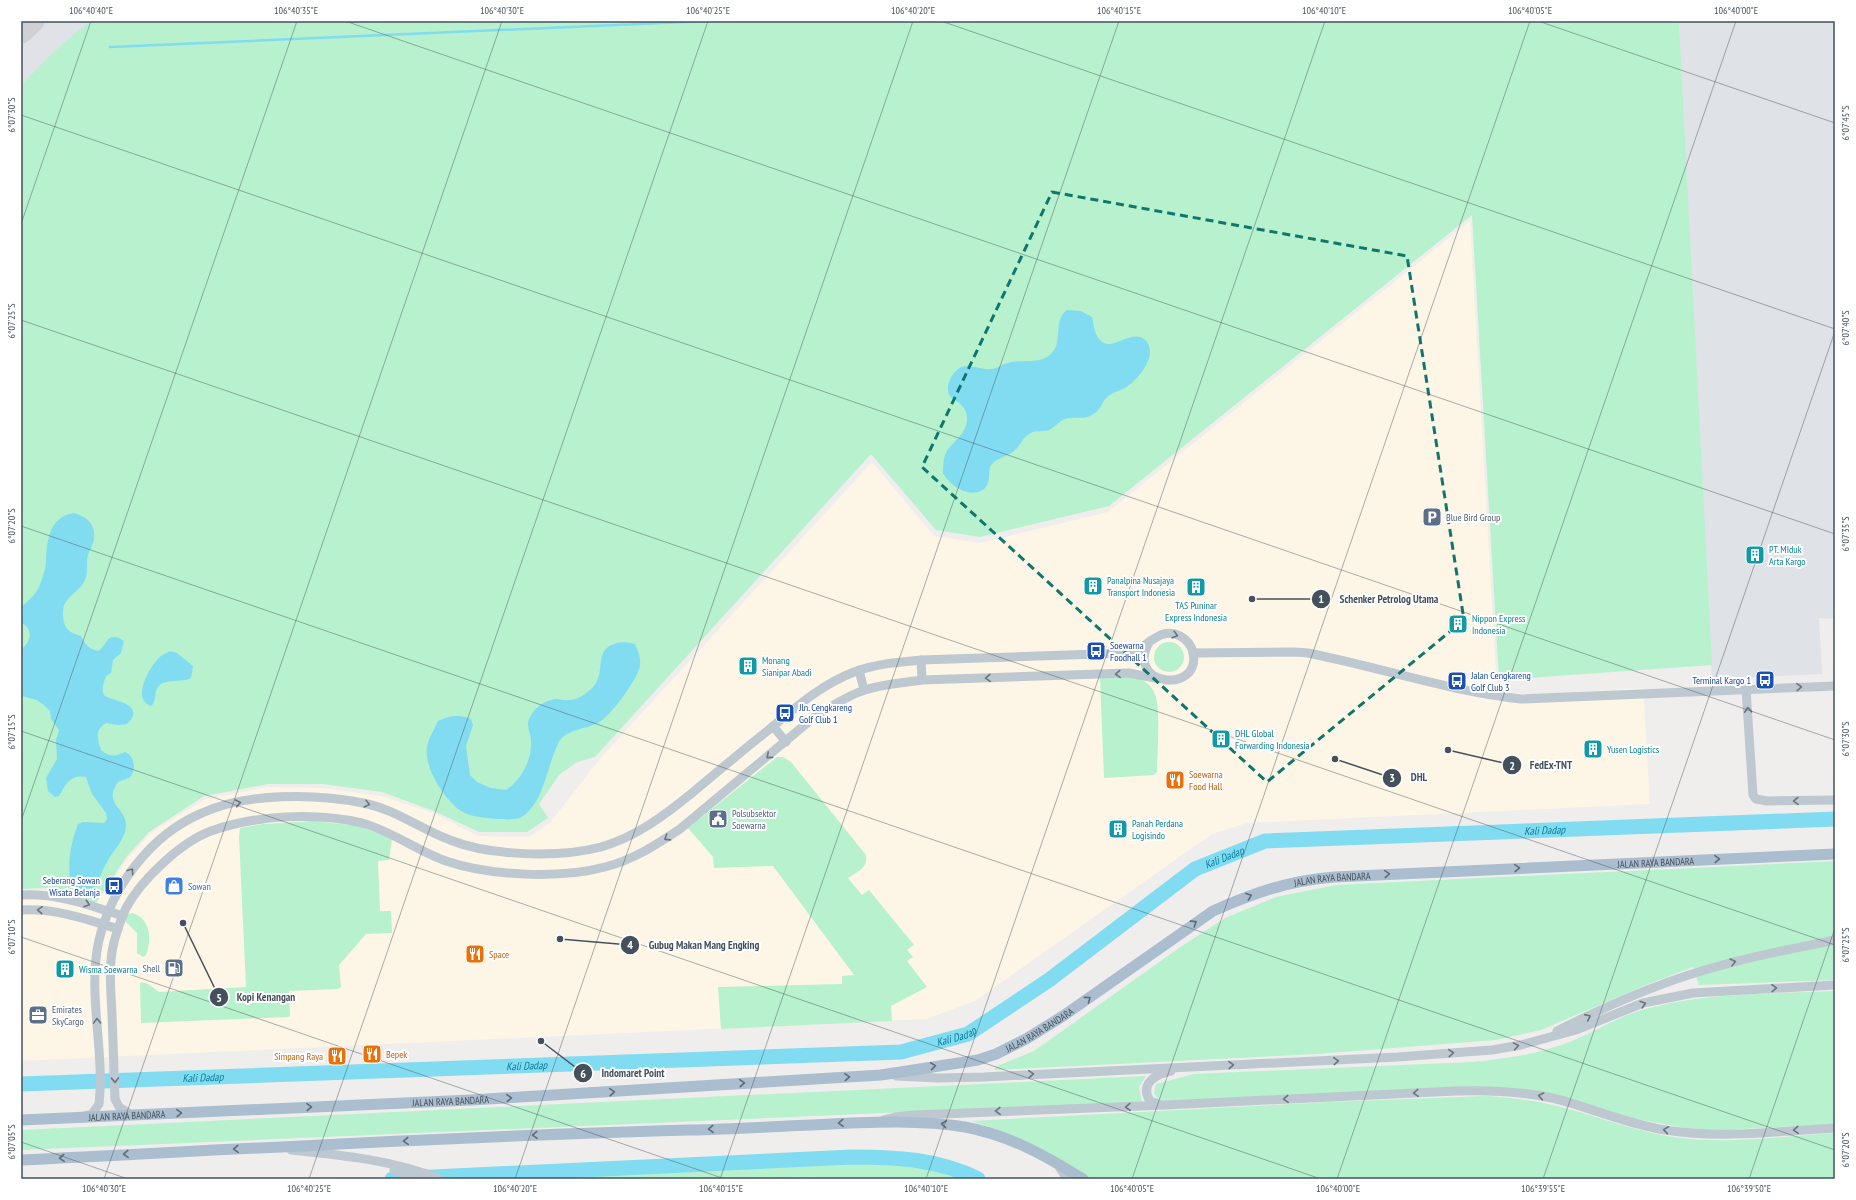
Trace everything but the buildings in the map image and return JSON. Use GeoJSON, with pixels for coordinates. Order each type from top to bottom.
{"type":"FeatureCollection","features":[{"type":"Feature","properties":{"kind":"main road","name":"JALAN RAYA BANDARA"},"geometry":{"type":"LineString","coordinates":[[21,1120],[479,1099],[881,1075],[978,1060],[996,1054],[1026,1039],[1063,1016],[1188,927],[1213,911],[1238,899],[1284,884],[1334,877],[1835,854]]}},
{"type":"Feature","properties":{"kind":"main road"},"geometry":{"type":"LineString","coordinates":[[21,1160],[880,1121],[942,1124],[988,1132],[1007,1138],[1049,1158],[1083,1179]]}},
{"type":"Feature","properties":{"kind":"street"},"geometry":{"type":"LineString","coordinates":[[84,1116],[92,1114],[99,1104],[100,1098],[95,979],[97,953],[109,912],[122,885],[135,866],[149,851],[164,837],[188,820],[214,808],[255,800],[300,796],[320,796],[365,803],[387,810],[450,840],[484,850],[529,853],[582,850],[601,847],[615,842],[647,826],[666,814],[804,699],[831,682],[859,670],[891,663],[921,660],[1128,653],[1135,652],[1158,635],[1173,633],[1186,640],[1193,653],[1191,668],[1181,678],[1168,681],[1129,674],[922,680],[864,690],[818,714],[680,830],[639,854],[604,867],[549,873],[501,873],[480,870],[444,860],[400,837],[361,823],[320,817],[256,820],[209,832],[188,844],[154,872],[141,887],[127,908],[118,929],[112,954],[110,978],[115,1098],[119,1107],[132,1115]]}},
{"type":"Feature","properties":{"kind":"street"},"geometry":{"type":"LineString","coordinates":[[1150,641],[1145,654],[1145,661],[1151,674],[1157,678]]}},
{"type":"Feature","properties":{"kind":"street"},"geometry":{"type":"LineString","coordinates":[[1193,653],[1295,652],[1474,692],[1521,699],[1835,686]]}},
{"type":"Feature","properties":{"kind":"street"},"geometry":{"type":"LineString","coordinates":[[921,660],[922,680]]}},
{"type":"Feature","properties":{"kind":"street"},"geometry":{"type":"LineString","coordinates":[[859,670],[864,690]]}},
{"type":"Feature","properties":{"kind":"street"},"geometry":{"type":"LineString","coordinates":[[1746,689],[1753,795],[1756,798],[1767,801],[1835,800]]}},
{"type":"Feature","properties":{"kind":"street"},"geometry":{"type":"LineString","coordinates":[[773,726],[786,742]]}},
{"type":"Feature","properties":{"kind":"street"},"geometry":{"type":"LineString","coordinates":[[21,895],[53,895],[73,899],[123,916]]}},
{"type":"Feature","properties":{"kind":"street"},"geometry":{"type":"LineString","coordinates":[[21,910],[51,910],[118,929]]}},
{"type":"Feature","properties":{"kind":"street","name":"JALAN RAYA BANDARA"},"geometry":{"type":"LineString","coordinates":[[1540,1040],[1574,1022],[1646,991],[1695,973],[1742,960],[1835,940]]}},
{"type":"Feature","properties":{"kind":"street","name":"JALAN RAYA BANDARA"},"geometry":{"type":"LineString","coordinates":[[881,1075],[938,1078],[1398,1058],[1492,1050],[1540,1040],[1576,1030],[1643,1004],[1693,993],[1835,985]]}},
{"type":"Feature","properties":{"kind":"street"},"geometry":{"type":"LineString","coordinates":[[1166,1105],[1157,1104],[1150,1101],[1146,1090],[1149,1082],[1156,1076],[1165,1072],[1192,1067]]}},
{"type":"Feature","properties":{"kind":"street"},"geometry":{"type":"LineString","coordinates":[[880,1121],[895,1117],[915,1115],[1455,1091],[1494,1091],[1551,1098],[1642,1126],[1684,1132],[1732,1134],[1835,1128]]}},
{"type":"Feature","properties":{"kind":"street"},"geometry":{"type":"LineString","coordinates":[[267,1148],[358,1159],[410,1168],[440,1179]]}},
{"type":"Feature","properties":{"kind":"street"},"geometry":{"type":"LineString","coordinates":[[1049,1158],[1062,1171],[1067,1179]]}},
{"type":"Feature","properties":{"kind":"street"},"geometry":{"type":"LineString","coordinates":[[358,1159],[419,1179]]}},
{"type":"Feature","properties":{"kind":"highlighted area"},"geometry":{"type":"Polygon","coordinates":[[[1052,192],[1407,256],[1464,620],[1267,782],[922,467],[1052,192]]]}},
{"type":"Feature","properties":{"kind":"shaded area"},"geometry":{"type":"Polygon","coordinates":[[[21,21],[163,21],[21,118],[21,21]]]}},
{"type":"Feature","properties":{"kind":"shaded area"},"geometry":{"type":"Polygon","coordinates":[[[1679,21],[1835,21],[1835,619],[1819,618],[1822,674],[1712,679],[1679,21]]]}},
{"type":"Feature","properties":{"kind":"shaded area"},"geometry":{"type":"Polygon","coordinates":[[[1470,221],[1497,691],[1533,695],[1643,688],[1650,804],[1247,823],[1212,834],[975,1001],[926,1019],[21,1061],[21,890],[44,890],[96,904],[129,857],[151,833],[205,799],[267,787],[321,788],[381,796],[433,813],[478,836],[529,837],[550,823],[598,761],[872,462],[934,536],[980,543],[1108,512],[1470,221]]]}},
{"type":"Feature","properties":{"kind":"green space"},"geometry":{"type":"Polygon","coordinates":[[[90,21],[1679,21],[1712,665],[1499,680],[1472,215],[1109,506],[980,537],[936,530],[871,454],[595,757],[577,762],[559,775],[539,804],[548,818],[527,832],[479,832],[434,811],[382,792],[323,784],[268,784],[204,796],[149,832],[127,856],[96,903],[46,888],[21,889],[21,86],[54,52],[90,21]]]}},
{"type":"Feature","properties":{"kind":"green space"},"geometry":{"type":"Polygon","coordinates":[[[1169,642],[1180,646],[1184,657],[1180,668],[1169,672],[1158,668],[1154,657],[1158,646],[1169,642]]]}},
{"type":"Feature","properties":{"kind":"green space"},"geometry":{"type":"Polygon","coordinates":[[[1135,676],[1144,681],[1154,691],[1157,701],[1157,772],[1154,775],[1104,778],[1100,678],[1135,676]]]}},
{"type":"Feature","properties":{"kind":"green space"},"geometry":{"type":"Polygon","coordinates":[[[777,757],[783,757],[791,762],[866,855],[864,866],[848,878],[862,895],[869,890],[914,945],[907,950],[913,957],[907,961],[927,987],[891,1006],[892,1021],[721,1029],[718,987],[842,984],[842,976],[854,975],[773,866],[714,868],[713,857],[688,828],[777,757]]]}},
{"type":"Feature","properties":{"kind":"green space"},"geometry":{"type":"Polygon","coordinates":[[[314,821],[359,826],[392,839],[389,860],[378,861],[380,911],[391,911],[392,933],[366,934],[339,965],[341,987],[338,989],[289,991],[290,1016],[288,1017],[141,1023],[141,982],[148,984],[159,992],[246,987],[239,837],[240,828],[263,824],[314,821]]]}},
{"type":"Feature","properties":{"kind":"green space"},"geometry":{"type":"Polygon","coordinates":[[[1835,861],[1835,980],[1699,985],[1693,967],[1646,985],[1541,1030],[1496,1040],[1317,1054],[995,1070],[995,1067],[1034,1051],[1179,948],[1225,918],[1276,897],[1336,885],[1835,861]]]}},
{"type":"Feature","properties":{"kind":"green space"},"geometry":{"type":"Polygon","coordinates":[[[133,913],[139,916],[147,925],[149,943],[146,955],[143,957],[137,953],[137,933],[125,921],[128,914],[133,913]]]}},
{"type":"Feature","properties":{"kind":"green space"},"geometry":{"type":"Polygon","coordinates":[[[1835,991],[1835,1124],[1723,1130],[1686,1128],[1619,1116],[1537,1092],[1165,1101],[1158,1099],[1154,1093],[1156,1084],[1194,1074],[1471,1062],[1497,1059],[1535,1053],[1560,1046],[1624,1016],[1665,1004],[1737,995],[1835,991]]]}},
{"type":"Feature","properties":{"kind":"green space"},"geometry":{"type":"Polygon","coordinates":[[[1146,1076],[1139,1087],[1142,1102],[21,1150],[21,1130],[1146,1076]]]}},
{"type":"Feature","properties":{"kind":"green space"},"geometry":{"type":"Polygon","coordinates":[[[1486,1096],[1552,1105],[1635,1129],[1681,1138],[1700,1140],[1738,1140],[1835,1133],[1835,1179],[1092,1179],[996,1129],[971,1121],[1329,1102],[1486,1096]]]}},
{"type":"Feature","properties":{"kind":"green space"},"geometry":{"type":"Polygon","coordinates":[[[852,1159],[883,1159],[929,1164],[972,1179],[825,1179],[805,1177],[769,1179],[459,1178],[852,1159]]]}},
{"type":"Feature","properties":{"kind":"water"},"geometry":{"type":"Polygon","coordinates":[[[1067,310],[1081,311],[1092,317],[1096,334],[1101,341],[1106,344],[1112,344],[1131,337],[1144,339],[1150,348],[1148,362],[1145,368],[1129,385],[1106,398],[1100,408],[1090,416],[1066,419],[1049,430],[1033,432],[1028,435],[1013,452],[992,464],[990,467],[986,488],[973,493],[963,491],[953,485],[943,474],[944,460],[948,449],[964,430],[967,420],[964,409],[951,397],[949,393],[948,385],[951,377],[959,368],[967,366],[993,369],[1013,362],[1038,360],[1047,357],[1056,347],[1060,320],[1062,315],[1067,310]]]}},
{"type":"Feature","properties":{"kind":"water"},"geometry":{"type":"Polygon","coordinates":[[[74,513],[90,522],[94,529],[94,539],[87,559],[87,572],[85,580],[64,604],[64,624],[70,631],[81,636],[88,646],[98,651],[111,637],[124,641],[121,653],[113,660],[111,673],[106,676],[103,691],[104,695],[107,697],[124,703],[133,710],[133,715],[128,723],[119,725],[106,723],[100,728],[99,731],[98,738],[101,750],[112,756],[125,752],[131,756],[134,767],[130,777],[118,782],[113,796],[114,801],[126,821],[125,832],[118,846],[105,865],[95,887],[88,889],[76,887],[70,882],[69,866],[73,839],[78,824],[83,822],[104,823],[107,819],[106,813],[92,794],[86,777],[76,777],[69,781],[59,796],[55,797],[48,791],[46,778],[57,759],[56,740],[59,730],[51,719],[50,711],[45,706],[37,700],[21,696],[21,649],[27,643],[30,636],[28,628],[21,623],[21,608],[33,596],[39,587],[44,574],[47,545],[54,524],[66,515],[74,513]]]}},
{"type":"Feature","properties":{"kind":"water"},"geometry":{"type":"Polygon","coordinates":[[[625,642],[635,644],[639,654],[640,665],[635,679],[623,697],[603,719],[598,723],[568,734],[560,740],[540,795],[530,810],[520,818],[496,819],[469,815],[454,806],[441,790],[431,771],[428,761],[428,743],[438,721],[454,716],[462,716],[471,719],[473,725],[466,746],[470,775],[477,782],[491,788],[506,790],[512,786],[521,775],[528,762],[531,748],[531,738],[528,723],[535,710],[548,701],[556,699],[574,699],[588,692],[596,683],[599,676],[601,661],[606,648],[613,644],[625,642]]]}},
{"type":"Feature","properties":{"kind":"water"},"geometry":{"type":"Polygon","coordinates":[[[170,651],[177,653],[193,666],[191,678],[187,680],[162,683],[158,686],[153,704],[151,706],[145,702],[142,696],[144,681],[157,660],[170,651]]]}},
{"type":"Feature","properties":{"kind":"waterway"},"geometry":{"type":"LineString","coordinates":[[110,47],[708,21]]}},
{"type":"Feature","properties":{"kind":"waterway","name":"Kali Dadap"},"geometry":{"type":"LineString","coordinates":[[21,1084],[901,1052],[968,1034],[1049,980],[1195,869],[1265,841],[1835,819]]}},
{"type":"Feature","properties":{"kind":"waterway","name":"Kali Dadap"},"geometry":{"type":"LineString","coordinates":[[392,1179],[852,1157],[916,1160],[948,1167],[978,1179]]}},
{"type":"Feature","properties":{"kind":"taxiway"},"geometry":{"type":"LineString","coordinates":[[21,32],[33,21]]}},
{"type":"Feature","properties":{"kind":"place","name":"Blue Bird Group"},"geometry":{"type":"Point","coordinates":[1432,517]}},
{"type":"Feature","properties":{"kind":"place","name":"PT. MIduk Arta Kargo"},"geometry":{"type":"Point","coordinates":[1755,555]}},
{"type":"Feature","properties":{"kind":"place","name":"Panalpina Nusajaya Transport Indonesia"},"geometry":{"type":"Point","coordinates":[1093,586]}},
{"type":"Feature","properties":{"kind":"place","name":"TAS Puninar Express Indonesia"},"geometry":{"type":"Point","coordinates":[1196,587]}},
{"type":"Feature","properties":{"kind":"place","name":"Schenker Petrolog Utama"},"geometry":{"type":"Point","coordinates":[1252,599]}},
{"type":"Feature","properties":{"kind":"place","name":"Nippon Express Indonesia"},"geometry":{"type":"Point","coordinates":[1458,624]}},
{"type":"Feature","properties":{"kind":"place","name":"Soewarna Foodhall 1"},"geometry":{"type":"Point","coordinates":[1096,651]}},
{"type":"Feature","properties":{"kind":"place","name":"Monang Sianipar Abadi"},"geometry":{"type":"Point","coordinates":[748,666]}},
{"type":"Feature","properties":{"kind":"place","name":"Terminal Kargo 1"},"geometry":{"type":"Point","coordinates":[1765,680]}},
{"type":"Feature","properties":{"kind":"place","name":"Jalan Cengkareng Golf Club 3"},"geometry":{"type":"Point","coordinates":[1457,681]}},
{"type":"Feature","properties":{"kind":"place","name":"Jln. Cengkareng Golf Club 1"},"geometry":{"type":"Point","coordinates":[785,713]}},
{"type":"Feature","properties":{"kind":"place","name":"DHL Global Forwarding Indonesia"},"geometry":{"type":"Point","coordinates":[1221,739]}},
{"type":"Feature","properties":{"kind":"place","name":"Yusen Logistics"},"geometry":{"type":"Point","coordinates":[1593,749]}},
{"type":"Feature","properties":{"kind":"place","name":"FedEx-TNT"},"geometry":{"type":"Point","coordinates":[1448,750]}},
{"type":"Feature","properties":{"kind":"place","name":"DHL"},"geometry":{"type":"Point","coordinates":[1335,759]}},
{"type":"Feature","properties":{"kind":"place","name":"Soewarna Food Hall"},"geometry":{"type":"Point","coordinates":[1175,780]}},
{"type":"Feature","properties":{"kind":"place","name":"Polsubsektor Soewarna"},"geometry":{"type":"Point","coordinates":[718,819]}},
{"type":"Feature","properties":{"kind":"place","name":"Panah Perdana Logisindo"},"geometry":{"type":"Point","coordinates":[1118,829]}},
{"type":"Feature","properties":{"kind":"place","name":"Seberang Sowan Wisata Belanja"},"geometry":{"type":"Point","coordinates":[114,886]}},
{"type":"Feature","properties":{"kind":"place","name":"Sowan"},"geometry":{"type":"Point","coordinates":[174,886]}},
{"type":"Feature","properties":{"kind":"place","name":"Kopi Kenangan"},"geometry":{"type":"Point","coordinates":[183,923]}},
{"type":"Feature","properties":{"kind":"place","name":"Gubug Makan Mang Engking"},"geometry":{"type":"Point","coordinates":[560,939]}},
{"type":"Feature","properties":{"kind":"place","name":"Space"},"geometry":{"type":"Point","coordinates":[475,954]}},
{"type":"Feature","properties":{"kind":"place","name":"Shell"},"geometry":{"type":"Point","coordinates":[174,968]}},
{"type":"Feature","properties":{"kind":"place","name":"Wisma Soewarna"},"geometry":{"type":"Point","coordinates":[65,969]}},
{"type":"Feature","properties":{"kind":"place","name":"Emirates SkyCargo"},"geometry":{"type":"Point","coordinates":[38,1015]}},
{"type":"Feature","properties":{"kind":"place","name":"Indomaret Point"},"geometry":{"type":"Point","coordinates":[541,1041]}},
{"type":"Feature","properties":{"kind":"place","name":"Bepek"},"geometry":{"type":"Point","coordinates":[372,1054]}},
{"type":"Feature","properties":{"kind":"place","name":"Simpang Raya"},"geometry":{"type":"Point","coordinates":[337,1056]}}]}
